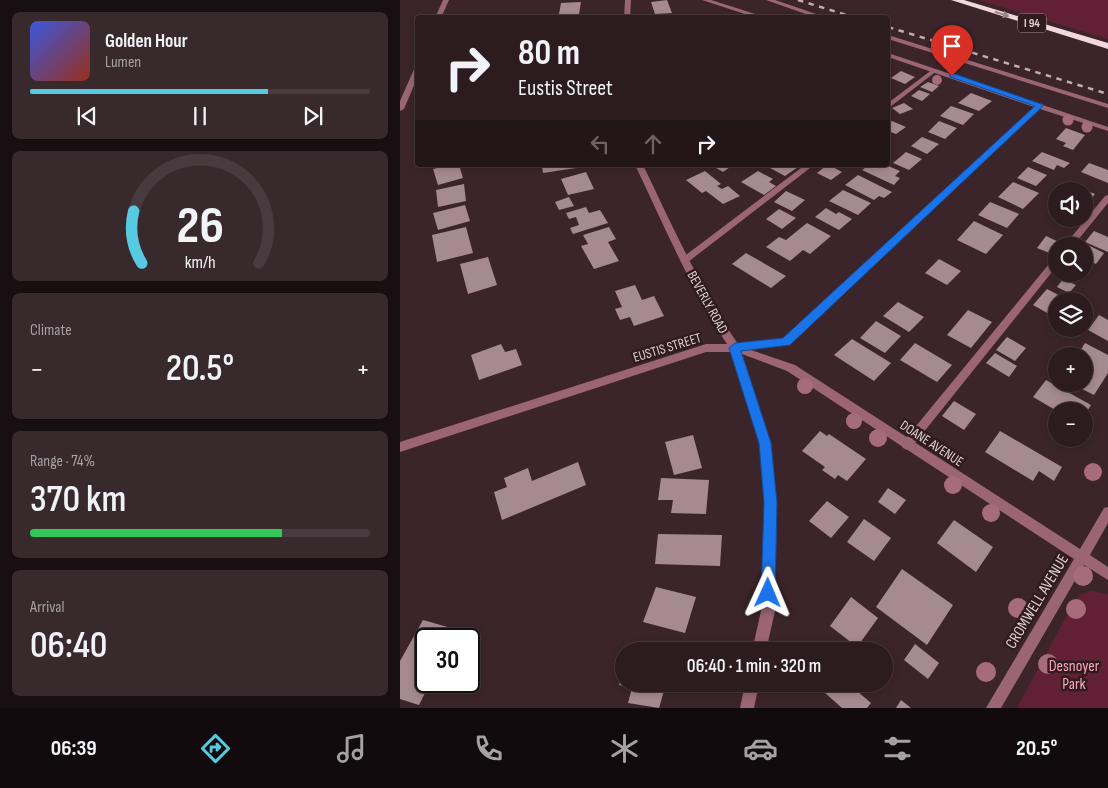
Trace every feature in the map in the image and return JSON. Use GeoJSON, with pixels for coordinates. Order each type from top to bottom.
{"type":"FeatureCollection","features":[{"type":"Feature","properties":{"kind":"highway","name":"I 94"},"geometry":{"type":"LineString","coordinates":[[955,0],[1108,46]]}},
{"type":"Feature","properties":{"kind":"street"},"geometry":{"type":"LineString","coordinates":[[439,15],[446,0]]}},
{"type":"Feature","properties":{"kind":"street"},"geometry":{"type":"LineString","coordinates":[[627,15],[628,0]]}},
{"type":"Feature","properties":{"kind":"street"},"geometry":{"type":"LineString","coordinates":[[706,0],[754,15]]}},
{"type":"Feature","properties":{"kind":"street"},"geometry":{"type":"LineString","coordinates":[[769,0],[816,15]]}},
{"type":"Feature","properties":{"kind":"street"},"geometry":{"type":"LineString","coordinates":[[890,38],[1108,106]]}},
{"type":"Feature","properties":{"kind":"street"},"geometry":{"type":"LineString","coordinates":[[890,57],[1108,129]]}},
{"type":"Feature","properties":{"kind":"street"},"geometry":{"type":"LineString","coordinates":[[890,104],[935,70]]}},
{"type":"Feature","properties":{"kind":"street"},"geometry":{"type":"LineString","coordinates":[[400,109],[415,74]]}},
{"type":"Feature","properties":{"kind":"street"},"geometry":{"type":"LineString","coordinates":[[400,90],[408,89]]}},
{"type":"Feature","properties":{"kind":"street","name":"EUSTIS STREET"},"geometry":{"type":"LineString","coordinates":[[400,447],[706,348],[735,348],[786,342],[1040,105]]}},
{"type":"Feature","properties":{"kind":"street","name":"BEVERLY ROAD"},"geometry":{"type":"LineString","coordinates":[[643,167],[684,260],[721,327],[735,348],[765,443],[770,503],[768,611],[761,642]]}},
{"type":"Feature","properties":{"kind":"street"},"geometry":{"type":"LineString","coordinates":[[684,260],[807,167]]}},
{"type":"Feature","properties":{"kind":"street"},"geometry":{"type":"LineString","coordinates":[[1076,237],[1108,198]]}},
{"type":"Feature","properties":{"kind":"street"},"geometry":{"type":"LineString","coordinates":[[906,445],[1048,271]]}},
{"type":"Feature","properties":{"kind":"street","name":"DOANE AVENUE"},"geometry":{"type":"LineString","coordinates":[[735,348],[791,368],[906,445],[1108,574]]}},
{"type":"Feature","properties":{"kind":"street","name":"CROMWELL AVENUE"},"geometry":{"type":"LineString","coordinates":[[993,708],[1108,512]]}},
{"type":"Feature","properties":{"kind":"street"},"geometry":{"type":"LineString","coordinates":[[747,708],[750,692]]}},
{"type":"Feature","properties":{"kind":"green space"},"geometry":{"type":"Polygon","coordinates":[[[979,0],[1108,0],[1108,39],[979,0]]]}},
{"type":"Feature","properties":{"kind":"green space","name":"Desnoyer Park"},"geometry":{"type":"Polygon","coordinates":[[[1091,591],[1108,594],[1108,708],[1017,708],[1074,602],[1082,594],[1091,591]]]}},
{"type":"Feature","properties":{"kind":"building"},"geometry":{"type":"Polygon","coordinates":[[[667,0],[672,13],[655,14],[651,2],[667,0]]]}},
{"type":"Feature","properties":{"kind":"building"},"geometry":{"type":"Polygon","coordinates":[[[581,2],[579,14],[559,14],[561,3],[581,2]]]}},
{"type":"Feature","properties":{"kind":"building"},"geometry":{"type":"Polygon","coordinates":[[[901,71],[915,77],[905,84],[891,78],[901,71]]]}},
{"type":"Feature","properties":{"kind":"building"},"geometry":{"type":"Polygon","coordinates":[[[928,82],[939,86],[932,92],[920,87],[928,82]]]}},
{"type":"Feature","properties":{"kind":"building"},"geometry":{"type":"Polygon","coordinates":[[[919,90],[930,94],[922,101],[911,96],[919,90]]]}},
{"type":"Feature","properties":{"kind":"building"},"geometry":{"type":"Polygon","coordinates":[[[971,93],[992,101],[979,111],[958,103],[971,93]]]}},
{"type":"Feature","properties":{"kind":"building"},"geometry":{"type":"Polygon","coordinates":[[[904,103],[913,109],[900,114],[892,108],[904,103]]]}},
{"type":"Feature","properties":{"kind":"building"},"geometry":{"type":"Polygon","coordinates":[[[951,106],[974,114],[963,125],[940,116],[951,106]]]}},
{"type":"Feature","properties":{"kind":"building"},"geometry":{"type":"Polygon","coordinates":[[[892,121],[906,127],[896,134],[890,132],[890,122],[892,121]]]}},
{"type":"Feature","properties":{"kind":"building"},"geometry":{"type":"Polygon","coordinates":[[[939,121],[957,128],[945,139],[928,132],[939,121]]]}},
{"type":"Feature","properties":{"kind":"building"},"geometry":{"type":"Polygon","coordinates":[[[1066,128],[1085,135],[1073,150],[1063,146],[1066,143],[1056,139],[1066,128]]]}},
{"type":"Feature","properties":{"kind":"building"},"geometry":{"type":"Polygon","coordinates":[[[922,137],[939,144],[927,154],[911,146],[922,137]]]}},
{"type":"Feature","properties":{"kind":"building"},"geometry":{"type":"Polygon","coordinates":[[[906,152],[922,159],[909,170],[893,163],[906,152]]]}},
{"type":"Feature","properties":{"kind":"building"},"geometry":{"type":"Polygon","coordinates":[[[1042,152],[1070,163],[1064,168],[1057,165],[1054,170],[1032,161],[1042,152]]]}},
{"type":"Feature","properties":{"kind":"building"},"geometry":{"type":"Polygon","coordinates":[[[1089,163],[1108,170],[1108,183],[1081,172],[1089,163]]]}},
{"type":"Feature","properties":{"kind":"building"},"geometry":{"type":"Polygon","coordinates":[[[460,167],[463,178],[438,185],[433,169],[460,167]]]}},
{"type":"Feature","properties":{"kind":"building"},"geometry":{"type":"Polygon","coordinates":[[[542,167],[576,168],[543,173],[542,167]]]}},
{"type":"Feature","properties":{"kind":"building"},"geometry":{"type":"Polygon","coordinates":[[[714,167],[730,167],[723,172],[714,167]]]}},
{"type":"Feature","properties":{"kind":"building"},"geometry":{"type":"Polygon","coordinates":[[[771,167],[798,167],[785,176],[771,167]]]}},
{"type":"Feature","properties":{"kind":"building"},"geometry":{"type":"Polygon","coordinates":[[[824,167],[833,167],[842,172],[831,180],[817,173],[824,167]]]}},
{"type":"Feature","properties":{"kind":"building"},"geometry":{"type":"Polygon","coordinates":[[[866,167],[890,167],[900,171],[895,176],[900,178],[894,185],[862,170],[866,167]]]}},
{"type":"Feature","properties":{"kind":"building"},"geometry":{"type":"Polygon","coordinates":[[[1028,167],[1047,175],[1036,186],[1017,178],[1028,167]]]}},
{"type":"Feature","properties":{"kind":"building"},"geometry":{"type":"Polygon","coordinates":[[[705,171],[721,184],[717,186],[722,189],[728,186],[740,196],[723,204],[706,191],[702,193],[686,180],[705,171]]]}},
{"type":"Feature","properties":{"kind":"building"},"geometry":{"type":"Polygon","coordinates":[[[758,171],[773,179],[769,182],[776,186],[764,195],[741,182],[758,171]]]}},
{"type":"Feature","properties":{"kind":"building"},"geometry":{"type":"Polygon","coordinates":[[[586,172],[594,189],[568,195],[561,179],[586,172]]]}},
{"type":"Feature","properties":{"kind":"building"},"geometry":{"type":"Polygon","coordinates":[[[858,175],[892,192],[884,198],[879,196],[874,200],[845,185],[858,175]]]}},
{"type":"Feature","properties":{"kind":"building"},"geometry":{"type":"Polygon","coordinates":[[[1013,182],[1039,193],[1023,209],[998,197],[1013,182]]]}},
{"type":"Feature","properties":{"kind":"building"},"geometry":{"type":"Polygon","coordinates":[[[464,184],[466,201],[438,207],[436,190],[464,184]]]}},
{"type":"Feature","properties":{"kind":"building"},"geometry":{"type":"Polygon","coordinates":[[[843,190],[871,203],[858,215],[829,201],[843,190]]]}},
{"type":"Feature","properties":{"kind":"building"},"geometry":{"type":"Polygon","coordinates":[[[786,191],[805,200],[792,211],[774,202],[786,191]]]}},
{"type":"Feature","properties":{"kind":"building"},"geometry":{"type":"Polygon","coordinates":[[[569,197],[574,206],[559,210],[555,202],[569,197]]]}},
{"type":"Feature","properties":{"kind":"building"},"geometry":{"type":"Polygon","coordinates":[[[990,202],[1019,214],[1007,228],[978,215],[990,202]]]}},
{"type":"Feature","properties":{"kind":"building"},"geometry":{"type":"Polygon","coordinates":[[[465,205],[470,221],[438,230],[433,213],[465,205]]]}},
{"type":"Feature","properties":{"kind":"building"},"geometry":{"type":"Polygon","coordinates":[[[586,207],[589,213],[600,210],[608,223],[573,234],[570,228],[579,225],[576,217],[569,219],[566,213],[586,207]]]}},
{"type":"Feature","properties":{"kind":"building"},"geometry":{"type":"Polygon","coordinates":[[[826,208],[836,214],[839,212],[852,219],[839,230],[815,217],[826,208]]]}},
{"type":"Feature","properties":{"kind":"building"},"geometry":{"type":"Polygon","coordinates":[[[779,209],[796,218],[782,229],[766,219],[779,209]]]}},
{"type":"Feature","properties":{"kind":"building"},"geometry":{"type":"Polygon","coordinates":[[[974,221],[1003,235],[986,254],[957,240],[974,221]]]}},
{"type":"Feature","properties":{"kind":"building"},"geometry":{"type":"Polygon","coordinates":[[[807,223],[831,236],[810,254],[803,250],[790,261],[766,247],[779,237],[786,240],[807,223]]]}},
{"type":"Feature","properties":{"kind":"building"},"geometry":{"type":"Polygon","coordinates":[[[466,227],[473,253],[437,262],[432,235],[466,227]]]}},
{"type":"Feature","properties":{"kind":"building"},"geometry":{"type":"Polygon","coordinates":[[[609,227],[616,239],[608,242],[619,261],[594,269],[581,246],[588,244],[583,235],[609,227]]]}},
{"type":"Feature","properties":{"kind":"building"},"geometry":{"type":"Polygon","coordinates":[[[1094,231],[1108,237],[1108,252],[1093,245],[1093,237],[1089,237],[1094,231]]]}},
{"type":"Feature","properties":{"kind":"building"},"geometry":{"type":"Polygon","coordinates":[[[1046,236],[1048,237],[1048,252],[1037,248],[1046,236]]]}},
{"type":"Feature","properties":{"kind":"building"},"geometry":{"type":"Polygon","coordinates":[[[1093,248],[1104,253],[1096,264],[1093,262],[1093,248]]]}},
{"type":"Feature","properties":{"kind":"building"},"geometry":{"type":"Polygon","coordinates":[[[746,253],[786,276],[771,288],[732,264],[746,253]]]}},
{"type":"Feature","properties":{"kind":"building"},"geometry":{"type":"Polygon","coordinates":[[[488,257],[497,285],[468,294],[460,264],[488,257]]]}},
{"type":"Feature","properties":{"kind":"building"},"geometry":{"type":"Polygon","coordinates":[[[939,259],[961,271],[947,285],[925,273],[939,259]]]}},
{"type":"Feature","properties":{"kind":"building"},"geometry":{"type":"Polygon","coordinates":[[[1061,282],[1070,282],[1076,285],[1070,292],[1057,287],[1061,282]]]}},
{"type":"Feature","properties":{"kind":"building"},"geometry":{"type":"Polygon","coordinates":[[[635,285],[642,300],[654,296],[664,316],[634,326],[630,317],[620,320],[615,309],[622,307],[615,291],[635,285]]]}},
{"type":"Feature","properties":{"kind":"building"},"geometry":{"type":"Polygon","coordinates":[[[1047,289],[1053,292],[1048,292],[1048,313],[1033,305],[1047,289]]]}},
{"type":"Feature","properties":{"kind":"building"},"geometry":{"type":"Polygon","coordinates":[[[898,302],[924,317],[909,332],[883,316],[898,302]]]}},
{"type":"Feature","properties":{"kind":"building"},"geometry":{"type":"Polygon","coordinates":[[[968,310],[992,322],[971,348],[947,335],[968,310]]]}},
{"type":"Feature","properties":{"kind":"building"},"geometry":{"type":"Polygon","coordinates":[[[1099,315],[1108,320],[1108,341],[1093,333],[1093,323],[1099,315]]]}},
{"type":"Feature","properties":{"kind":"building"},"geometry":{"type":"Polygon","coordinates":[[[876,321],[901,336],[885,353],[860,338],[876,321]]]}},
{"type":"Feature","properties":{"kind":"building"},"geometry":{"type":"Polygon","coordinates":[[[1007,337],[1026,348],[1015,361],[996,350],[1007,337]]]}},
{"type":"Feature","properties":{"kind":"building"},"geometry":{"type":"Polygon","coordinates":[[[852,339],[891,363],[874,381],[834,355],[852,339]]]}},
{"type":"Feature","properties":{"kind":"building"},"geometry":{"type":"Polygon","coordinates":[[[915,343],[952,365],[937,382],[900,360],[915,343]]]}},
{"type":"Feature","properties":{"kind":"building"},"geometry":{"type":"Polygon","coordinates":[[[1085,343],[1093,347],[1083,347],[1085,343]]]}},
{"type":"Feature","properties":{"kind":"building"},"geometry":{"type":"Polygon","coordinates":[[[501,344],[505,352],[516,349],[522,365],[479,380],[471,355],[501,344]]]}},
{"type":"Feature","properties":{"kind":"building"},"geometry":{"type":"Polygon","coordinates":[[[1093,347],[1108,355],[1108,373],[1094,395],[1088,392],[1093,392],[1093,347]]]}},
{"type":"Feature","properties":{"kind":"building"},"geometry":{"type":"Polygon","coordinates":[[[995,353],[1017,366],[1009,377],[986,363],[995,353]]]}},
{"type":"Feature","properties":{"kind":"building"},"geometry":{"type":"Polygon","coordinates":[[[1046,380],[1048,381],[1048,392],[1068,392],[1086,402],[1048,402],[1048,406],[1033,397],[1046,380]]]}},
{"type":"Feature","properties":{"kind":"building"},"geometry":{"type":"Polygon","coordinates":[[[954,401],[976,414],[964,430],[942,416],[954,401]]]}},
{"type":"Feature","properties":{"kind":"building"},"geometry":{"type":"Polygon","coordinates":[[[820,431],[827,436],[829,434],[866,459],[847,481],[838,475],[835,479],[822,470],[825,467],[802,451],[820,431]]]}},
{"type":"Feature","properties":{"kind":"building"},"geometry":{"type":"Polygon","coordinates":[[[1000,431],[1062,467],[1054,481],[1039,471],[1033,481],[985,452],[1000,431]]]}},
{"type":"Feature","properties":{"kind":"building"},"geometry":{"type":"Polygon","coordinates":[[[693,435],[702,468],[674,475],[665,442],[693,435]]]}},
{"type":"Feature","properties":{"kind":"building"},"geometry":{"type":"Polygon","coordinates":[[[578,462],[586,485],[502,520],[494,492],[507,487],[504,478],[528,468],[532,481],[578,462]]]}},
{"type":"Feature","properties":{"kind":"building"},"geometry":{"type":"Polygon","coordinates":[[[661,478],[709,480],[706,514],[671,513],[673,500],[658,500],[661,478]]]}},
{"type":"Feature","properties":{"kind":"building"},"geometry":{"type":"Polygon","coordinates":[[[888,488],[906,500],[895,514],[878,502],[888,488]]]}},
{"type":"Feature","properties":{"kind":"building"},"geometry":{"type":"Polygon","coordinates":[[[827,501],[849,517],[831,538],[809,521],[827,501]]]}},
{"type":"Feature","properties":{"kind":"building"},"geometry":{"type":"Polygon","coordinates":[[[864,519],[891,538],[874,561],[847,542],[864,519]]]}},
{"type":"Feature","properties":{"kind":"building"},"geometry":{"type":"Polygon","coordinates":[[[954,520],[993,547],[976,572],[937,543],[954,520]]]}},
{"type":"Feature","properties":{"kind":"building"},"geometry":{"type":"Polygon","coordinates":[[[658,534],[722,535],[720,566],[655,564],[658,534]]]}},
{"type":"Feature","properties":{"kind":"building"},"geometry":{"type":"Polygon","coordinates":[[[902,569],[953,605],[927,645],[876,607],[902,569]]]}},
{"type":"Feature","properties":{"kind":"building"},"geometry":{"type":"Polygon","coordinates":[[[656,587],[696,597],[685,633],[643,622],[656,587]]]}},
{"type":"Feature","properties":{"kind":"building"},"geometry":{"type":"Polygon","coordinates":[[[851,597],[878,618],[861,642],[851,642],[830,626],[851,597]]]}},
{"type":"Feature","properties":{"kind":"building"},"geometry":{"type":"Polygon","coordinates":[[[423,620],[451,628],[419,628],[423,620]]]}},
{"type":"Feature","properties":{"kind":"building"},"geometry":{"type":"Polygon","coordinates":[[[415,634],[415,693],[425,693],[419,705],[400,699],[400,661],[415,634]]]}},
{"type":"Feature","properties":{"kind":"building"},"geometry":{"type":"Polygon","coordinates":[[[915,644],[939,663],[928,679],[904,660],[915,644]]]}},
{"type":"Feature","properties":{"kind":"building"},"geometry":{"type":"Polygon","coordinates":[[[631,692],[664,692],[659,708],[628,703],[631,692]]]}},
{"type":"Feature","properties":{"kind":"building"},"geometry":{"type":"Polygon","coordinates":[[[824,692],[858,692],[871,703],[867,708],[842,708],[824,692]]]}},
{"type":"Feature","properties":{"kind":"building"},"geometry":{"type":"Polygon","coordinates":[[[901,700],[911,708],[896,708],[901,700]]]}},
{"type":"Feature","properties":{"kind":"railway"},"geometry":{"type":"LineString","coordinates":[[798,0],[846,15]]}},
{"type":"Feature","properties":{"kind":"railway"},"geometry":{"type":"LineString","coordinates":[[890,28],[1108,94]]}},
{"type":"Feature","properties":{"kind":"route"},"geometry":{"type":"LineString","coordinates":[[768,593],[770,503],[765,443],[735,348],[786,342],[1040,105],[952,76]]}}]}
